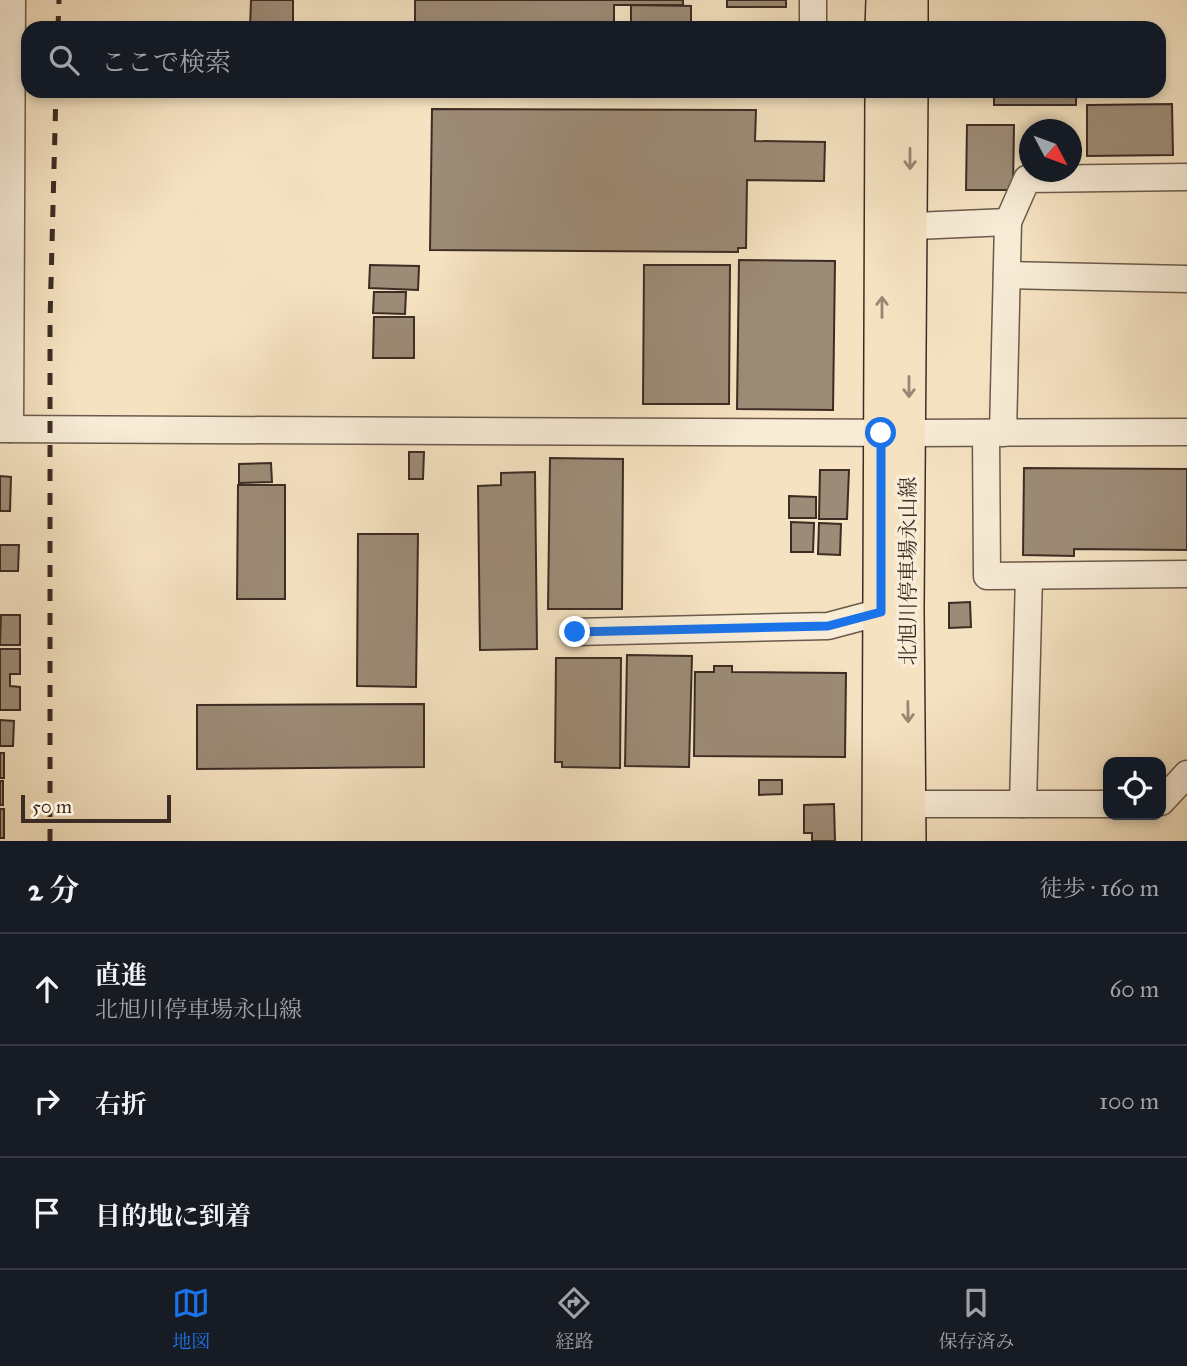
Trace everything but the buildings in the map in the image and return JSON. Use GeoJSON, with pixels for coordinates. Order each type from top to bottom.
{"type":"FeatureCollection","features":[{"type":"Feature","properties":{"kind":"main road"},"geometry":{"type":"LineString","coordinates":[[883,0],[883,21]]}},
{"type":"Feature","properties":{"kind":"main road"},"geometry":{"type":"LineString","coordinates":[[911,0],[911,21]]}},
{"type":"Feature","properties":{"kind":"main road","name":"北旭川停車場永山線"},"geometry":{"type":"LineString","coordinates":[[883,98],[896,227]]}},
{"type":"Feature","properties":{"kind":"main road","name":"北旭川停車場永山線"},"geometry":{"type":"LineString","coordinates":[[909,841],[895,804],[889,610],[895,433],[896,227],[910,98]]}},
{"type":"Feature","properties":{"kind":"main road","name":"北旭川停車場永山線"},"geometry":{"type":"LineString","coordinates":[[879,841],[895,804]]}},
{"type":"Feature","properties":{"kind":"street"},"geometry":{"type":"LineString","coordinates":[[12,0],[5,429],[1187,432]]}},
{"type":"Feature","properties":{"kind":"street"},"geometry":{"type":"LineString","coordinates":[[813,0],[813,21]]}},
{"type":"Feature","properties":{"kind":"street"},"geometry":{"type":"LineString","coordinates":[[1187,177],[1027,179],[1008,222],[988,576],[1187,575]]}},
{"type":"Feature","properties":{"kind":"street"},"geometry":{"type":"LineString","coordinates":[[896,227],[1008,222]]}},
{"type":"Feature","properties":{"kind":"street"},"geometry":{"type":"LineString","coordinates":[[1007,275],[1187,279]]}},
{"type":"Feature","properties":{"kind":"street"},"geometry":{"type":"LineString","coordinates":[[1023,804],[1029,576]]}},
{"type":"Feature","properties":{"kind":"street"},"geometry":{"type":"LineString","coordinates":[[575,632],[828,626],[889,610]]}},
{"type":"Feature","properties":{"kind":"street"},"geometry":{"type":"LineString","coordinates":[[1166,797],[1187,774]]}},
{"type":"Feature","properties":{"kind":"street"},"geometry":{"type":"LineString","coordinates":[[895,804],[1103,804]]}},
{"type":"Feature","properties":{"kind":"railway"},"geometry":{"type":"LineString","coordinates":[[58,21],[59,0]]}},
{"type":"Feature","properties":{"kind":"railway"},"geometry":{"type":"LineString","coordinates":[[50,841],[50,321],[56,98]]}},
{"type":"Feature","properties":{"kind":"route"},"geometry":{"type":"LineString","coordinates":[[575,632],[828,626],[881,612],[881,433]]}}]}
